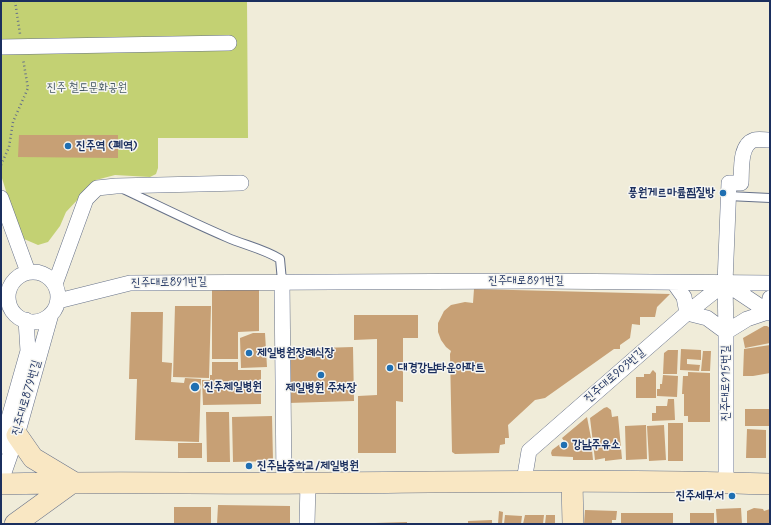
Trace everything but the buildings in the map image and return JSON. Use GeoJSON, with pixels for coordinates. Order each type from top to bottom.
{"type":"FeatureCollection","features":[{"type":"Feature","properties":{"kind":"street"},"geometry":{"type":"LineString","coordinates":[[1,47],[229,43]]}},
{"type":"Feature","properties":{"kind":"street"},"geometry":{"type":"LineString","coordinates":[[728,196],[729,183],[741,183],[742,158],[746,146],[754,140],[770,140]]}},
{"type":"Feature","properties":{"kind":"street"},"geometry":{"type":"LineString","coordinates":[[55,284],[86,199],[97,188],[116,186],[241,183]]}},
{"type":"Feature","properties":{"kind":"street","name":"진주대로915번길"},"geometry":{"type":"LineString","coordinates":[[726,482],[725,283],[728,196]]}},
{"type":"Feature","properties":{"kind":"street"},"geometry":{"type":"LineString","coordinates":[[1,198],[28,272]]}},
{"type":"Feature","properties":{"kind":"street"},"geometry":{"type":"LineString","coordinates":[[28,272],[36,272],[50,278],[55,284],[58,301],[51,314],[39,321],[26,320],[18,316],[13,311],[10,304],[10,288],[14,281],[20,276],[28,272]]}},
{"type":"Feature","properties":{"kind":"street","name":"진주대로891번길"},"geometry":{"type":"LineString","coordinates":[[58,301],[130,283],[535,280],[674,283],[770,283]]}},
{"type":"Feature","properties":{"kind":"street"},"geometry":{"type":"LineString","coordinates":[[282,281],[284,483]]}},
{"type":"Feature","properties":{"kind":"street"},"geometry":{"type":"LineString","coordinates":[[674,283],[684,297],[687,313],[707,318],[726,332],[769,308]]}},
{"type":"Feature","properties":{"kind":"street"},"geometry":{"type":"LineString","coordinates":[[725,283],[769,308]]}},
{"type":"Feature","properties":{"kind":"street","name":"진주대로903번길"},"geometry":{"type":"LineString","coordinates":[[524,481],[529,451],[687,313],[725,283]]}},
{"type":"Feature","properties":{"kind":"street","name":"진주대로879번길"},"geometry":{"type":"LineString","coordinates":[[1,481],[9,440],[51,314]]}},
{"type":"Feature","properties":{"kind":"street"},"geometry":{"type":"LineString","coordinates":[[26,320],[28,351],[9,440],[33,458],[73,482]]}},
{"type":"Feature","properties":{"kind":"street"},"geometry":{"type":"LineString","coordinates":[[1,484],[73,482],[308,483],[524,481],[726,482],[770,484]]}},
{"type":"Feature","properties":{"kind":"street"},"geometry":{"type":"LineString","coordinates":[[16,524],[73,482]]}},
{"type":"Feature","properties":{"kind":"street"},"geometry":{"type":"LineString","coordinates":[[572,482],[573,524]]}},
{"type":"Feature","properties":{"kind":"street"},"geometry":{"type":"LineString","coordinates":[[306,524],[308,483]]}},
{"type":"Feature","properties":{"kind":"lane"},"geometry":{"type":"LineString","coordinates":[[116,186],[209,230],[270,253],[280,259],[282,281]]}},
{"type":"Feature","properties":{"kind":"lane"},"geometry":{"type":"LineString","coordinates":[[728,196],[770,198]]}},
{"type":"Feature","properties":{"kind":"path"},"geometry":{"type":"LineString","coordinates":[[1,165],[9,147],[13,122],[28,88],[15,1]]}},
{"type":"Feature","properties":{"kind":"green space","name":"진주 철도문화공원"},"geometry":{"type":"Polygon","coordinates":[[[1,1],[247,1],[248,138],[158,138],[158,168],[156,174],[150,177],[115,175],[96,180],[66,212],[60,226],[48,242],[38,245],[24,239],[16,223],[1,175],[1,1]]]}},
{"type":"Feature","properties":{"kind":"place","name":"진주역 (폐역)"},"geometry":{"type":"Point","coordinates":[68,146]}},
{"type":"Feature","properties":{"kind":"place","name":"풍원게르마륨찜질방"},"geometry":{"type":"Point","coordinates":[723,193]}},
{"type":"Feature","properties":{"kind":"place","name":"제일병원장례식장"},"geometry":{"type":"Point","coordinates":[249,353]}},
{"type":"Feature","properties":{"kind":"place","name":"대경강남타운아파트"},"geometry":{"type":"Point","coordinates":[390,368]}},
{"type":"Feature","properties":{"kind":"place","name":"제일병원 주차장"},"geometry":{"type":"Point","coordinates":[321,375]}},
{"type":"Feature","properties":{"kind":"place","name":"진주제일병원"},"geometry":{"type":"Point","coordinates":[195,387]}},
{"type":"Feature","properties":{"kind":"place","name":"강남주유소"},"geometry":{"type":"Point","coordinates":[564,445]}},
{"type":"Feature","properties":{"kind":"place","name":"진주남중학교/제일병원"},"geometry":{"type":"Point","coordinates":[249,466]}},
{"type":"Feature","properties":{"kind":"place","name":"진주세무서"},"geometry":{"type":"Point","coordinates":[732,496]}}]}
